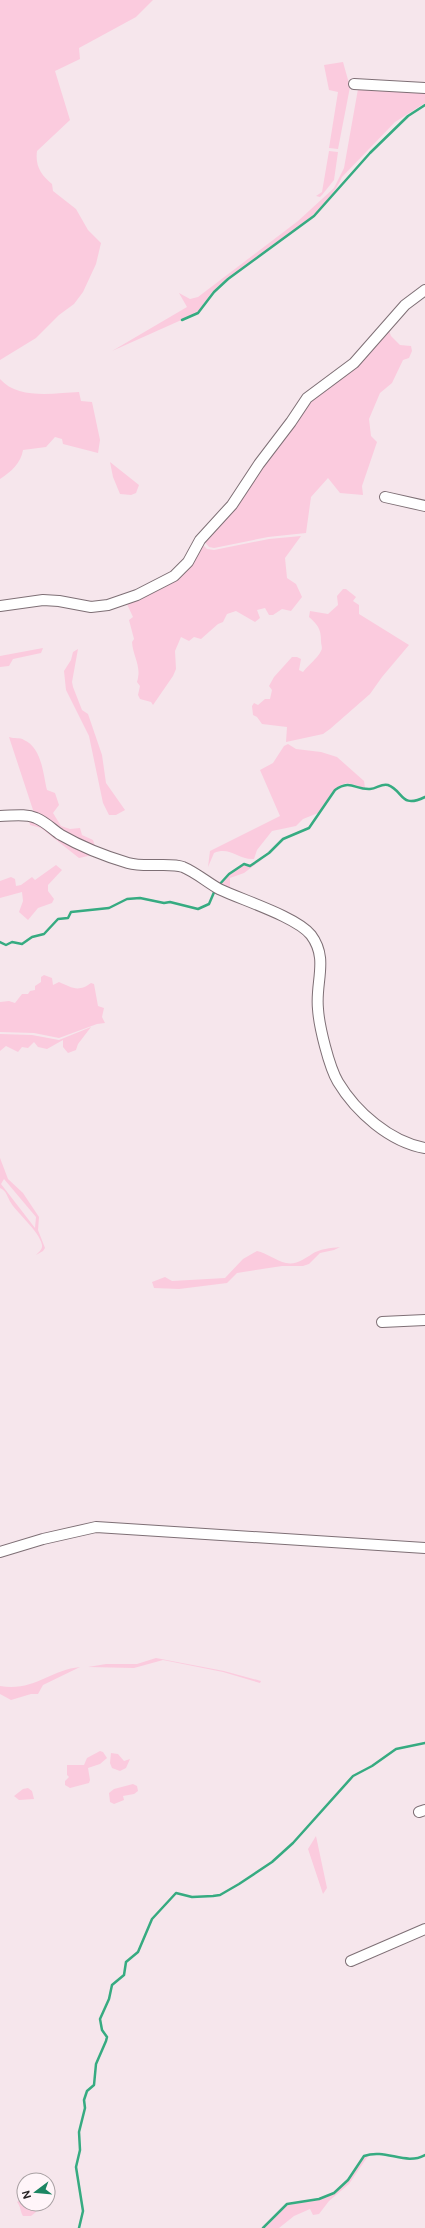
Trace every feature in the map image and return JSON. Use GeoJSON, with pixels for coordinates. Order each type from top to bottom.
{"type":"FeatureCollection","features":[{"type":"Feature","properties":{"kind":"street"},"geometry":{"type":"LineString","coordinates":[[354,84],[425,88]]}},
{"type":"Feature","properties":{"kind":"street"},"geometry":{"type":"LineString","coordinates":[[0,606],[44,600],[59,601],[91,607],[108,605],[138,595],[174,576],[188,562],[200,540],[232,505],[259,464],[307,398],[354,363],[405,305],[425,290]]}},
{"type":"Feature","properties":{"kind":"street"},"geometry":{"type":"LineString","coordinates":[[385,497],[425,506]]}},
{"type":"Feature","properties":{"kind":"street"},"geometry":{"type":"LineString","coordinates":[[0,816],[23,815],[35,817],[72,840],[128,863],[152,867],[182,867],[227,893],[292,921],[303,928],[310,934],[318,946],[321,956],[318,1009],[331,1063],[337,1081],[358,1108],[380,1128],[414,1146],[425,1148]]}},
{"type":"Feature","properties":{"kind":"street"},"geometry":{"type":"LineString","coordinates":[[382,1322],[425,1320]]}},
{"type":"Feature","properties":{"kind":"street"},"geometry":{"type":"LineString","coordinates":[[0,1552],[43,1539],[96,1527],[425,1548]]}},
{"type":"Feature","properties":{"kind":"street"},"geometry":{"type":"LineString","coordinates":[[351,1961],[425,1929]]}},
{"type":"Feature","properties":{"kind":"shaded area"},"geometry":{"type":"Polygon","coordinates":[[[0,0],[153,0],[136,17],[79,48],[80,59],[55,71],[70,120],[37,151],[38,166],[42,174],[52,184],[53,191],[76,209],[88,230],[101,243],[96,264],[83,292],[74,304],[59,315],[36,338],[0,360],[0,0]]]}},
{"type":"Feature","properties":{"kind":"shaded area"},"geometry":{"type":"Polygon","coordinates":[[[343,62],[350,87],[338,149],[329,148],[338,92],[329,90],[324,65],[343,62]]]}},
{"type":"Feature","properties":{"kind":"shaded area"},"geometry":{"type":"Polygon","coordinates":[[[358,89],[425,91],[425,103],[395,122],[342,177],[334,191],[310,218],[235,274],[227,278],[212,292],[197,313],[112,351],[187,307],[179,293],[190,299],[198,297],[298,221],[334,188],[344,168],[358,89]]]}},
{"type":"Feature","properties":{"kind":"shaded area"},"geometry":{"type":"Polygon","coordinates":[[[329,151],[338,152],[334,180],[320,197],[316,196],[322,192],[329,151]]]}},
{"type":"Feature","properties":{"kind":"shaded area"},"geometry":{"type":"Polygon","coordinates":[[[388,328],[391,336],[400,345],[411,346],[412,351],[409,358],[403,360],[392,383],[380,393],[369,419],[371,436],[377,442],[362,486],[363,495],[340,493],[328,478],[311,497],[306,533],[268,537],[214,548],[209,547],[203,540],[303,408],[388,328]]]}},
{"type":"Feature","properties":{"kind":"shaded area"},"geometry":{"type":"Polygon","coordinates":[[[0,379],[8,386],[27,393],[48,394],[79,392],[81,401],[92,402],[100,440],[98,453],[63,444],[62,439],[55,437],[46,447],[23,450],[22,455],[15,467],[0,479],[0,379]]]}},
{"type":"Feature","properties":{"kind":"shaded area"},"geometry":{"type":"Polygon","coordinates":[[[110,462],[139,485],[136,493],[131,495],[120,494],[113,477],[110,462]]]}},
{"type":"Feature","properties":{"kind":"shaded area"},"geometry":{"type":"Polygon","coordinates":[[[301,536],[285,558],[287,578],[296,584],[302,597],[291,611],[282,609],[273,615],[269,615],[265,608],[257,610],[260,618],[255,622],[236,611],[227,614],[223,622],[218,624],[201,639],[194,637],[189,641],[181,637],[175,651],[176,669],[173,676],[153,705],[151,702],[140,699],[138,695],[140,686],[137,682],[138,666],[132,642],[134,639],[129,620],[133,617],[126,602],[163,585],[201,543],[207,549],[214,550],[269,539],[301,536]]]}},
{"type":"Feature","properties":{"kind":"shaded area"},"geometry":{"type":"Polygon","coordinates":[[[343,589],[346,589],[356,597],[353,601],[359,605],[359,614],[409,645],[370,694],[330,729],[323,734],[286,742],[287,727],[262,724],[257,717],[253,715],[252,706],[254,703],[258,705],[265,699],[270,699],[272,690],[269,686],[274,677],[292,657],[301,659],[299,670],[303,672],[317,657],[322,649],[320,630],[309,617],[310,611],[328,614],[338,605],[337,596],[343,589]]]}},
{"type":"Feature","properties":{"kind":"shaded area"},"geometry":{"type":"Polygon","coordinates":[[[43,648],[41,653],[13,659],[9,666],[0,667],[0,656],[43,648]]]}},
{"type":"Feature","properties":{"kind":"shaded area"},"geometry":{"type":"Polygon","coordinates":[[[78,649],[72,682],[73,687],[82,710],[88,714],[102,755],[106,783],[125,810],[116,815],[109,815],[103,803],[89,736],[66,690],[64,671],[71,660],[73,652],[78,649]]]}},
{"type":"Feature","properties":{"kind":"shaded area"},"geometry":{"type":"Polygon","coordinates":[[[9,737],[22,739],[35,749],[41,762],[47,790],[55,793],[59,805],[53,813],[61,826],[70,829],[80,828],[82,835],[93,840],[96,849],[35,816],[9,737]]]}},
{"type":"Feature","properties":{"kind":"shaded area"},"geometry":{"type":"Polygon","coordinates":[[[288,744],[296,749],[321,752],[337,757],[364,781],[365,788],[347,783],[341,785],[335,789],[318,813],[303,819],[296,826],[272,831],[257,850],[254,859],[243,858],[229,852],[220,851],[214,853],[208,867],[210,851],[280,816],[260,770],[273,763],[284,746],[288,744]]]}},
{"type":"Feature","properties":{"kind":"shaded area"},"geometry":{"type":"Polygon","coordinates":[[[29,819],[97,854],[79,858],[41,828],[30,825],[29,819]]]}},
{"type":"Feature","properties":{"kind":"shaded area"},"geometry":{"type":"Polygon","coordinates":[[[264,858],[244,873],[230,878],[230,891],[218,886],[229,874],[244,864],[250,866],[264,858]]]}},
{"type":"Feature","properties":{"kind":"shaded area"},"geometry":{"type":"Polygon","coordinates":[[[56,865],[62,870],[48,885],[48,891],[54,899],[52,903],[38,908],[28,920],[19,912],[23,901],[22,892],[0,898],[0,881],[11,877],[15,879],[16,886],[21,885],[32,877],[35,880],[56,865]]]}},
{"type":"Feature","properties":{"kind":"shaded area"},"geometry":{"type":"Polygon","coordinates":[[[44,975],[52,978],[53,985],[59,982],[71,987],[82,988],[91,983],[94,984],[98,1006],[104,1008],[102,1017],[105,1023],[97,1024],[59,1038],[34,1033],[0,1032],[0,1002],[9,1001],[15,1003],[22,994],[28,994],[30,991],[35,990],[35,986],[41,982],[41,977],[44,975]]]}},
{"type":"Feature","properties":{"kind":"shaded area"},"geometry":{"type":"Polygon","coordinates":[[[91,1027],[78,1044],[76,1050],[68,1053],[63,1047],[63,1040],[47,1049],[38,1047],[34,1042],[28,1048],[22,1047],[18,1052],[6,1046],[0,1051],[0,1034],[32,1035],[59,1040],[91,1027]]]}},
{"type":"Feature","properties":{"kind":"shaded area"},"geometry":{"type":"Polygon","coordinates":[[[0,1158],[8,1179],[23,1193],[39,1217],[38,1230],[45,1248],[43,1251],[36,1255],[42,1248],[37,1234],[14,1207],[6,1192],[0,1188],[0,1158]],[[4,1179],[1,1184],[35,1228],[36,1217],[4,1179]]]}},
{"type":"Feature","properties":{"kind":"shaded area"},"geometry":{"type":"Polygon","coordinates":[[[340,1247],[320,1253],[309,1264],[303,1266],[282,1266],[237,1273],[227,1283],[179,1289],[154,1288],[152,1282],[165,1277],[172,1281],[225,1278],[243,1259],[257,1251],[282,1262],[294,1263],[315,1252],[340,1247]]]}},
{"type":"Feature","properties":{"kind":"shaded area"},"geometry":{"type":"Polygon","coordinates":[[[156,1658],[224,1671],[261,1681],[260,1683],[223,1672],[163,1660],[134,1668],[88,1667],[106,1664],[137,1664],[156,1658]]]}},
{"type":"Feature","properties":{"kind":"shaded area"},"geometry":{"type":"Polygon","coordinates":[[[80,1667],[43,1685],[38,1694],[31,1694],[11,1700],[0,1694],[0,1686],[22,1686],[59,1672],[80,1667]]]}},
{"type":"Feature","properties":{"kind":"shaded area"},"geometry":{"type":"Polygon","coordinates":[[[100,1751],[103,1752],[107,1758],[100,1764],[88,1768],[89,1783],[70,1788],[65,1785],[65,1781],[69,1777],[67,1775],[67,1765],[84,1765],[87,1758],[100,1751]]]}},
{"type":"Feature","properties":{"kind":"shaded area"},"geometry":{"type":"Polygon","coordinates":[[[111,1753],[118,1754],[124,1761],[130,1759],[126,1768],[120,1771],[112,1768],[110,1763],[111,1753]]]}},
{"type":"Feature","properties":{"kind":"shaded area"},"geometry":{"type":"Polygon","coordinates":[[[133,1784],[137,1786],[138,1791],[134,1794],[123,1796],[124,1800],[114,1804],[110,1802],[109,1793],[114,1789],[133,1784]]]}},
{"type":"Feature","properties":{"kind":"shaded area"},"geometry":{"type":"Polygon","coordinates":[[[28,1788],[32,1791],[34,1799],[19,1800],[14,1796],[23,1789],[28,1788]]]}},
{"type":"Feature","properties":{"kind":"shaded area"},"geometry":{"type":"Polygon","coordinates":[[[316,1836],[327,1888],[323,1894],[308,1849],[316,1836]]]}},
{"type":"Feature","properties":{"kind":"shaded area"},"geometry":{"type":"Polygon","coordinates":[[[368,2156],[349,2184],[329,2201],[319,2214],[313,2215],[310,2209],[294,2216],[279,2228],[265,2228],[288,2205],[319,2200],[334,2194],[349,2180],[365,2157],[368,2156]]]}},
{"type":"Feature","properties":{"kind":"shaded area"},"geometry":{"type":"Polygon","coordinates":[[[21,2212],[36,2212],[31,2216],[23,2216],[21,2212]]]}},
{"type":"Feature","properties":{"kind":"waterway"},"geometry":{"type":"LineString","coordinates":[[182,320],[198,313],[214,292],[228,279],[314,216],[370,153],[408,116],[425,105]]}},
{"type":"Feature","properties":{"kind":"waterway"},"geometry":{"type":"LineString","coordinates":[[219,885],[229,874],[244,864],[250,866],[269,853],[283,839],[309,828],[335,790],[340,787],[349,785],[370,789],[381,785],[388,785],[407,800],[411,801],[425,797]]}},
{"type":"Feature","properties":{"kind":"waterway"},"geometry":{"type":"LineString","coordinates":[[0,942],[6,945],[12,942],[22,944],[32,937],[44,934],[58,919],[68,918],[71,912],[109,908],[127,899],[140,898],[164,903],[170,902],[198,909],[209,904],[215,890]]}},
{"type":"Feature","properties":{"kind":"waterway"},"geometry":{"type":"LineString","coordinates":[[79,2228],[83,2211],[76,2167],[80,2150],[79,2132],[85,2108],[84,2100],[87,2091],[94,2085],[96,2064],[107,2037],[102,2030],[100,2019],[109,1999],[112,1985],[124,1975],[126,1962],[138,1952],[152,1919],[176,1893],[192,1897],[213,1896],[220,1895],[239,1884],[272,1862],[293,1843],[353,1776],[372,1766],[396,1749],[425,1743]]}},
{"type":"Feature","properties":{"kind":"waterway"},"geometry":{"type":"LineString","coordinates":[[263,2228],[287,2204],[319,2199],[334,2193],[348,2180],[364,2156],[380,2154],[410,2159],[425,2155]]}}]}
